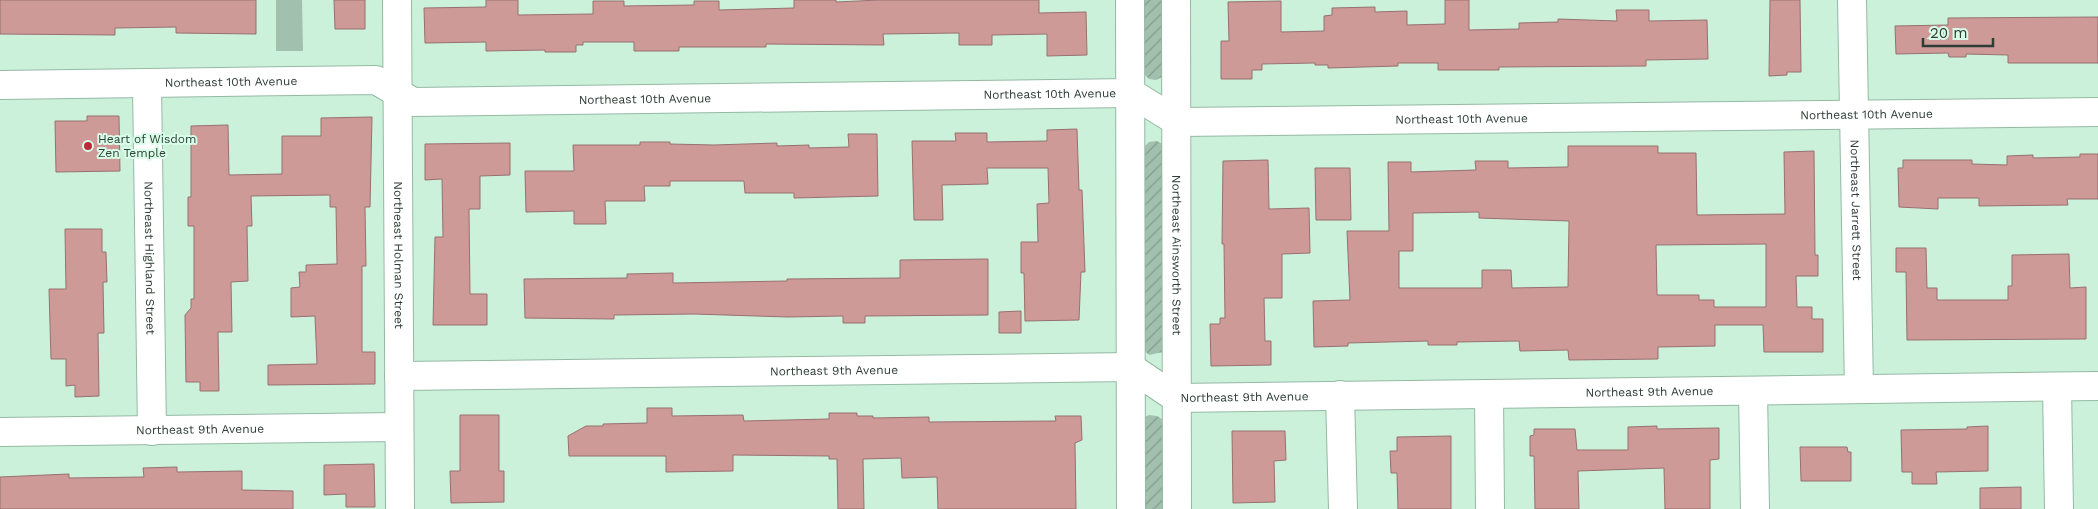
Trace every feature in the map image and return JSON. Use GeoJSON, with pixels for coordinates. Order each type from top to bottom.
{"type":"FeatureCollection","features":[{"type":"Feature","properties":{"kind":"street","name":"Northeast Holman Street"},"geometry":{"type":"LineString","coordinates":[[397,0],[400,509]]}},
{"type":"Feature","properties":{"kind":"street"},"geometry":{"type":"LineString","coordinates":[[1130,0],[1132,509]]}},
{"type":"Feature","properties":{"kind":"street","name":"Northeast Ainsworth Street"},"geometry":{"type":"LineString","coordinates":[[1176,0],[1178,122],[1177,509]]}},
{"type":"Feature","properties":{"kind":"street","name":"Northeast Jarrett Street"},"geometry":{"type":"LineString","coordinates":[[1852,0],[1858,390]]}},
{"type":"Feature","properties":{"kind":"street","name":"Northeast 10th Avenue"},"geometry":{"type":"LineString","coordinates":[[0,85],[376,80],[413,102],[1131,93],[1178,122],[2098,112]]}},
{"type":"Feature","properties":{"kind":"street","name":"Northeast Highland Street"},"geometry":{"type":"LineString","coordinates":[[147,84],[152,431]]}},
{"type":"Feature","properties":{"kind":"street","name":"Northeast 9th Avenue"},"geometry":{"type":"LineString","coordinates":[[399,376],[1130,367],[1176,398],[2098,386]]}},
{"type":"Feature","properties":{"kind":"street"},"geometry":{"type":"LineString","coordinates":[[2057,386],[2059,509]]}},
{"type":"Feature","properties":{"kind":"street"},"geometry":{"type":"LineString","coordinates":[[1753,391],[1755,509]]}},
{"type":"Feature","properties":{"kind":"street"},"geometry":{"type":"LineString","coordinates":[[1489,394],[1490,509]]}},
{"type":"Feature","properties":{"kind":"street"},"geometry":{"type":"LineString","coordinates":[[1340,396],[1343,509]]}},
{"type":"Feature","properties":{"kind":"street","name":"Northeast 9th Avenue"},"geometry":{"type":"LineString","coordinates":[[0,432],[399,427]]}},
{"type":"Feature","properties":{"kind":"green space"},"geometry":{"type":"Polygon","coordinates":[[[276,0],[302,0],[303,51],[276,51],[276,0]]]}},
{"type":"Feature","properties":{"kind":"green space"},"geometry":{"type":"Polygon","coordinates":[[[1141,0],[1166,0],[1162,77],[1156,80],[1149,79],[1143,73],[1141,0]]]}},
{"type":"Feature","properties":{"kind":"green space"},"geometry":{"type":"Polygon","coordinates":[[[1157,141],[1164,145],[1167,344],[1163,352],[1149,355],[1143,349],[1140,151],[1149,142],[1157,141]]]}},
{"type":"Feature","properties":{"kind":"green space"},"geometry":{"type":"Polygon","coordinates":[[[1149,415],[1157,416],[1165,421],[1166,509],[1141,509],[1142,419],[1149,415]]]}},
{"type":"Feature","properties":{"kind":"building"},"geometry":{"type":"Polygon","coordinates":[[[0,0],[256,0],[256,34],[176,33],[176,27],[115,28],[115,35],[0,34],[0,0]]]}},
{"type":"Feature","properties":{"kind":"building"},"geometry":{"type":"Polygon","coordinates":[[[334,0],[365,0],[365,29],[335,29],[334,0]]]}},
{"type":"Feature","properties":{"kind":"building"},"geometry":{"type":"Polygon","coordinates":[[[486,0],[518,0],[518,15],[593,14],[593,1],[624,1],[624,6],[694,5],[694,1],[719,1],[719,10],[794,8],[794,0],[836,0],[836,2],[879,0],[1039,0],[1039,13],[1086,12],[1087,55],[1047,56],[1047,34],[992,35],[992,45],[959,45],[959,33],[883,34],[884,45],[766,44],[766,47],[679,47],[679,51],[634,51],[634,42],[583,42],[583,45],[576,45],[576,52],[545,52],[545,50],[486,51],[486,42],[425,43],[424,8],[486,7],[486,0]]]}},
{"type":"Feature","properties":{"kind":"building"},"geometry":{"type":"Polygon","coordinates":[[[1445,0],[1469,0],[1469,30],[1519,29],[1519,23],[1558,22],[1558,19],[1617,21],[1616,10],[1649,10],[1649,21],[1707,20],[1708,59],[1646,60],[1646,66],[1499,67],[1499,70],[1438,70],[1438,63],[1398,63],[1398,66],[1328,68],[1328,65],[1315,65],[1315,63],[1262,64],[1262,70],[1252,70],[1252,79],[1221,79],[1221,41],[1229,41],[1228,2],[1281,1],[1281,32],[1324,31],[1324,16],[1332,15],[1332,8],[1375,7],[1375,12],[1407,11],[1407,25],[1445,24],[1445,0]]]}},
{"type":"Feature","properties":{"kind":"building"},"geometry":{"type":"Polygon","coordinates":[[[1770,0],[1800,0],[1801,72],[1787,72],[1787,75],[1769,76],[1770,0]]]}},
{"type":"Feature","properties":{"kind":"building"},"geometry":{"type":"Polygon","coordinates":[[[2098,17],[2098,63],[2008,63],[2008,55],[1966,54],[1966,57],[1949,57],[1948,53],[1896,54],[1895,26],[1948,25],[1948,18],[2098,17]]]}},
{"type":"Feature","properties":{"kind":"building","name":"Heart of Wisdom Zen Temple"},"geometry":{"type":"Polygon","coordinates":[[[87,116],[119,116],[120,171],[56,172],[55,121],[87,121],[87,116]]]}},
{"type":"Feature","properties":{"kind":"building"},"geometry":{"type":"Polygon","coordinates":[[[372,117],[370,207],[365,207],[366,266],[362,266],[362,352],[375,352],[375,384],[268,385],[268,365],[317,364],[315,316],[291,317],[291,288],[300,287],[299,272],[306,272],[306,265],[337,264],[336,207],[330,207],[330,195],[251,196],[252,226],[247,226],[248,281],[231,282],[232,332],[218,332],[219,391],[200,391],[200,382],[186,382],[185,315],[191,308],[191,299],[194,299],[194,226],[188,226],[188,197],[191,197],[191,126],[228,125],[229,175],[282,174],[282,136],[321,136],[321,118],[372,117]]]}},
{"type":"Feature","properties":{"kind":"building"},"geometry":{"type":"Polygon","coordinates":[[[1077,129],[1079,190],[1082,190],[1085,272],[1081,272],[1079,320],[1025,321],[1024,273],[1021,273],[1021,242],[1038,242],[1037,204],[1049,203],[1048,168],[987,168],[988,184],[942,185],[943,220],[914,220],[912,141],[956,141],[955,133],[987,133],[987,142],[1047,141],[1047,130],[1077,129]]]}},
{"type":"Feature","properties":{"kind":"building"},"geometry":{"type":"Polygon","coordinates":[[[848,134],[877,134],[878,196],[794,198],[794,193],[745,193],[744,181],[670,181],[670,186],[644,186],[645,201],[605,201],[606,224],[574,224],[574,211],[526,212],[525,171],[574,171],[573,145],[640,145],[640,142],[670,142],[670,144],[714,145],[777,143],[777,146],[809,145],[809,148],[849,147],[848,134]]]}},
{"type":"Feature","properties":{"kind":"building"},"geometry":{"type":"Polygon","coordinates":[[[510,143],[510,175],[480,176],[480,209],[469,209],[470,294],[487,294],[487,325],[433,325],[435,237],[443,237],[442,179],[425,180],[425,144],[510,143]]]}},
{"type":"Feature","properties":{"kind":"building"},"geometry":{"type":"Polygon","coordinates":[[[1568,146],[1658,146],[1658,153],[1696,153],[1697,215],[1785,214],[1784,152],[1814,151],[1815,255],[1818,255],[1818,276],[1796,276],[1797,307],[1812,307],[1812,319],[1823,319],[1823,352],[1764,352],[1763,325],[1715,325],[1715,346],[1658,347],[1658,359],[1569,360],[1568,350],[1520,351],[1519,341],[1457,342],[1457,345],[1428,345],[1428,341],[1348,343],[1348,346],[1314,347],[1313,301],[1350,300],[1347,231],[1389,231],[1388,162],[1411,162],[1411,172],[1476,170],[1475,161],[1508,161],[1508,168],[1568,167],[1568,146]],[[1479,212],[1413,213],[1413,251],[1399,251],[1399,288],[1482,288],[1482,270],[1511,270],[1512,288],[1568,287],[1569,221],[1479,218],[1479,212]],[[1766,244],[1656,245],[1657,295],[1699,295],[1699,300],[1714,300],[1714,307],[1766,307],[1766,244]]]}},
{"type":"Feature","properties":{"kind":"building"},"geometry":{"type":"Polygon","coordinates":[[[2080,154],[2098,154],[2098,199],[2067,199],[2068,205],[1979,206],[1979,198],[1938,198],[1938,209],[1899,207],[1898,168],[1903,168],[1903,160],[1972,160],[1972,164],[2007,165],[2007,156],[2033,155],[2033,158],[2080,157],[2080,154]]]}},
{"type":"Feature","properties":{"kind":"building"},"geometry":{"type":"Polygon","coordinates":[[[1268,160],[1269,209],[1309,208],[1310,253],[1282,254],[1282,298],[1264,298],[1265,341],[1271,341],[1271,365],[1211,366],[1210,324],[1220,324],[1220,318],[1225,318],[1224,244],[1222,244],[1223,161],[1268,160]]]}},
{"type":"Feature","properties":{"kind":"building"},"geometry":{"type":"Polygon","coordinates":[[[1315,168],[1350,168],[1351,220],[1316,220],[1315,168]]]}},
{"type":"Feature","properties":{"kind":"building"},"geometry":{"type":"Polygon","coordinates":[[[65,229],[102,229],[102,252],[106,252],[107,282],[103,282],[104,333],[98,333],[99,396],[75,397],[75,385],[66,386],[66,359],[51,359],[49,289],[66,289],[65,229]]]}},
{"type":"Feature","properties":{"kind":"building"},"geometry":{"type":"Polygon","coordinates":[[[1896,248],[1926,248],[1927,288],[1937,288],[1937,300],[2008,300],[2008,286],[2012,286],[2012,255],[2069,254],[2070,288],[2086,287],[2086,339],[1907,340],[1906,272],[1896,272],[1896,248]]]}},
{"type":"Feature","properties":{"kind":"building"},"geometry":{"type":"Polygon","coordinates":[[[988,259],[988,315],[865,316],[865,323],[843,323],[843,316],[788,317],[694,314],[614,315],[614,319],[525,318],[524,279],[627,278],[627,274],[673,273],[673,283],[900,278],[900,260],[988,259]]]}},
{"type":"Feature","properties":{"kind":"building"},"geometry":{"type":"Polygon","coordinates":[[[1021,311],[1021,333],[999,333],[999,312],[1021,311]]]}},
{"type":"Feature","properties":{"kind":"building"},"geometry":{"type":"Polygon","coordinates":[[[647,408],[672,408],[672,416],[743,415],[744,421],[829,419],[829,413],[857,413],[857,416],[873,416],[873,418],[929,417],[929,422],[1056,421],[1055,416],[1081,416],[1082,440],[1075,443],[1076,509],[938,509],[937,477],[902,478],[901,458],[863,459],[864,509],[838,509],[837,459],[829,459],[829,456],[733,455],[733,471],[666,472],[666,456],[569,456],[568,436],[586,426],[647,423],[647,408]]]}},
{"type":"Feature","properties":{"kind":"building"},"geometry":{"type":"Polygon","coordinates":[[[460,415],[499,415],[499,471],[504,471],[504,502],[451,503],[450,471],[460,471],[460,415]]]}},
{"type":"Feature","properties":{"kind":"building"},"geometry":{"type":"Polygon","coordinates":[[[1657,426],[1657,429],[1719,428],[1719,459],[1710,460],[1710,509],[1665,509],[1664,468],[1578,471],[1579,509],[1535,509],[1534,456],[1530,456],[1530,436],[1534,435],[1534,429],[1575,429],[1577,450],[1628,450],[1628,427],[1657,426]]]}},
{"type":"Feature","properties":{"kind":"building"},"geometry":{"type":"Polygon","coordinates":[[[1988,426],[1988,471],[1936,472],[1937,484],[1912,484],[1912,472],[1902,472],[1901,430],[1967,429],[1967,427],[1988,426]]]}},
{"type":"Feature","properties":{"kind":"building"},"geometry":{"type":"Polygon","coordinates":[[[1232,431],[1285,431],[1286,460],[1274,461],[1275,502],[1233,503],[1232,431]]]}},
{"type":"Feature","properties":{"kind":"building"},"geometry":{"type":"Polygon","coordinates":[[[1451,436],[1451,509],[1398,509],[1397,473],[1391,473],[1390,451],[1397,451],[1397,437],[1451,436]]]}},
{"type":"Feature","properties":{"kind":"building"},"geometry":{"type":"Polygon","coordinates":[[[1800,447],[1847,447],[1848,452],[1851,452],[1851,481],[1801,481],[1800,447]]]}},
{"type":"Feature","properties":{"kind":"building"},"geometry":{"type":"Polygon","coordinates":[[[374,464],[375,507],[346,507],[346,494],[324,495],[324,465],[374,464]]]}},
{"type":"Feature","properties":{"kind":"building"},"geometry":{"type":"Polygon","coordinates":[[[177,467],[177,472],[242,471],[242,490],[293,491],[293,509],[0,509],[0,477],[69,474],[69,478],[144,477],[143,468],[177,467]]]}},
{"type":"Feature","properties":{"kind":"building"},"geometry":{"type":"Polygon","coordinates":[[[2021,487],[2021,509],[1980,509],[1980,488],[2021,487]]]}},
{"type":"Feature","properties":{"kind":"place","name":"Heart of Wisdom Zen Temple"},"geometry":{"type":"Point","coordinates":[88,146]}}]}
